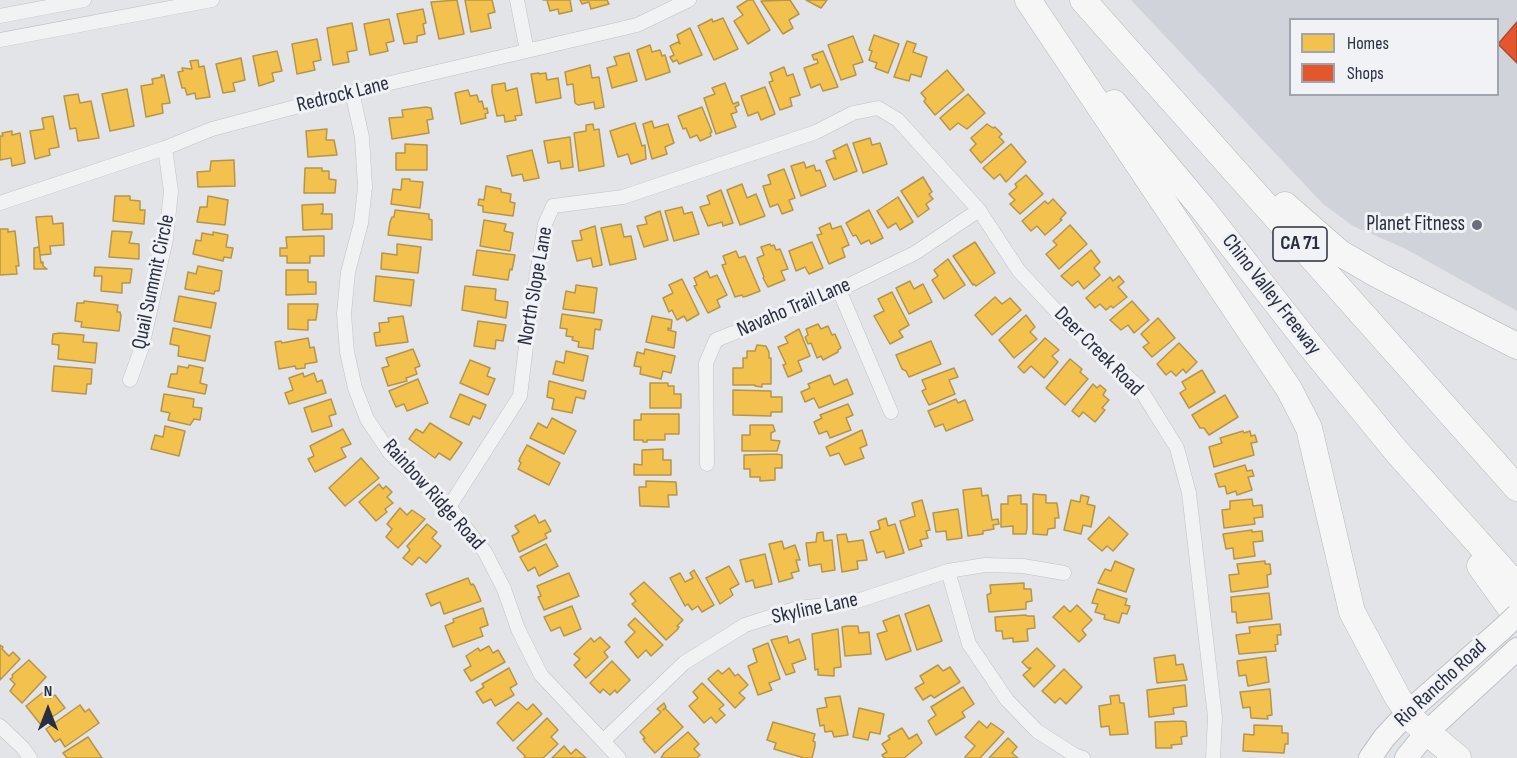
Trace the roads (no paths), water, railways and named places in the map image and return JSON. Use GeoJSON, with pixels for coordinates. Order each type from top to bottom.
{"type":"FeatureCollection","features":[{"type":"Feature","properties":{"kind":"highway","name":"Chino Valley Freeway"},"geometry":{"type":"LineString","coordinates":[[1028,0],[1203,209],[1397,452],[1517,586]]}},
{"type":"Feature","properties":{"kind":"highway"},"geometry":{"type":"LineString","coordinates":[[1028,0],[1289,389],[1309,428],[1352,612],[1398,698],[1415,722],[1458,758]]}},
{"type":"Feature","properties":{"kind":"highway","name":"CA 71"},"geometry":{"type":"LineString","coordinates":[[1083,0],[1517,488]]}},
{"type":"Feature","properties":{"kind":"highway"},"geometry":{"type":"LineString","coordinates":[[1090,0],[1245,165],[1307,226],[1341,253],[1378,275],[1517,346]]}},
{"type":"Feature","properties":{"kind":"highway"},"geometry":{"type":"LineString","coordinates":[[1397,452],[1512,621]]}},
{"type":"Feature","properties":{"kind":"main road","name":"Rio Rancho Road"},"geometry":{"type":"LineString","coordinates":[[1370,758],[1384,738],[1408,712],[1512,621]]}},
{"type":"Feature","properties":{"kind":"main road","name":"Rio Rancho Road"},"geometry":{"type":"LineString","coordinates":[[1406,758],[1427,732],[1517,649]]}},
{"type":"Feature","properties":{"kind":"street"},"geometry":{"type":"LineString","coordinates":[[0,16],[84,0]]}},
{"type":"Feature","properties":{"kind":"street"},"geometry":{"type":"LineString","coordinates":[[0,40],[213,0]]}},
{"type":"Feature","properties":{"kind":"street"},"geometry":{"type":"LineString","coordinates":[[517,0],[527,51]]}},
{"type":"Feature","properties":{"kind":"street","name":"Redrock Lane"},"geometry":{"type":"LineString","coordinates":[[0,203],[165,148],[212,129],[352,92],[637,25],[689,0]]}},
{"type":"Feature","properties":{"kind":"street","name":"Rainbow Ridge Road"},"geometry":{"type":"LineString","coordinates":[[352,92],[362,137],[365,187],[361,223],[347,281],[344,314],[349,361],[355,388],[368,419],[390,453],[449,507],[485,552],[504,589],[518,629],[541,675],[619,758]]}},
{"type":"Feature","properties":{"kind":"street","name":"North Slope Lane"},"geometry":{"type":"LineString","coordinates":[[449,507],[520,396],[545,224],[553,206],[623,197],[816,132],[853,113],[878,108]]}},
{"type":"Feature","properties":{"kind":"street","name":"Deer Creek Road"},"geometry":{"type":"LineString","coordinates":[[878,108],[898,120],[979,210],[1019,271],[1071,327],[1139,387],[1177,448],[1189,493],[1213,694],[1215,717],[1213,758]]}},
{"type":"Feature","properties":{"kind":"street","name":"Quail Summit Circle"},"geometry":{"type":"LineString","coordinates":[[130,380],[142,347],[166,238],[171,191],[165,148]]}},
{"type":"Feature","properties":{"kind":"street","name":"Navaho Trail Lane"},"geometry":{"type":"LineString","coordinates":[[707,464],[706,363],[716,340],[839,290],[915,253],[979,210]]}},
{"type":"Feature","properties":{"kind":"street"},"geometry":{"type":"LineString","coordinates":[[839,290],[891,412]]}},
{"type":"Feature","properties":{"kind":"street","name":"Skyline Lane"},"geometry":{"type":"LineString","coordinates":[[603,741],[684,663],[745,625],[798,608],[854,602],[948,572],[985,565],[1023,566],[1064,573]]}},
{"type":"Feature","properties":{"kind":"street"},"geometry":{"type":"LineString","coordinates":[[948,572],[969,644],[1007,700],[1036,731],[1083,758]]}},
{"type":"Feature","properties":{"kind":"street"},"geometry":{"type":"LineString","coordinates":[[0,726],[30,758]]}},
{"type":"Feature","properties":{"kind":"place","name":"Planet Fitness"},"geometry":{"type":"Point","coordinates":[1477,225]}}]}
